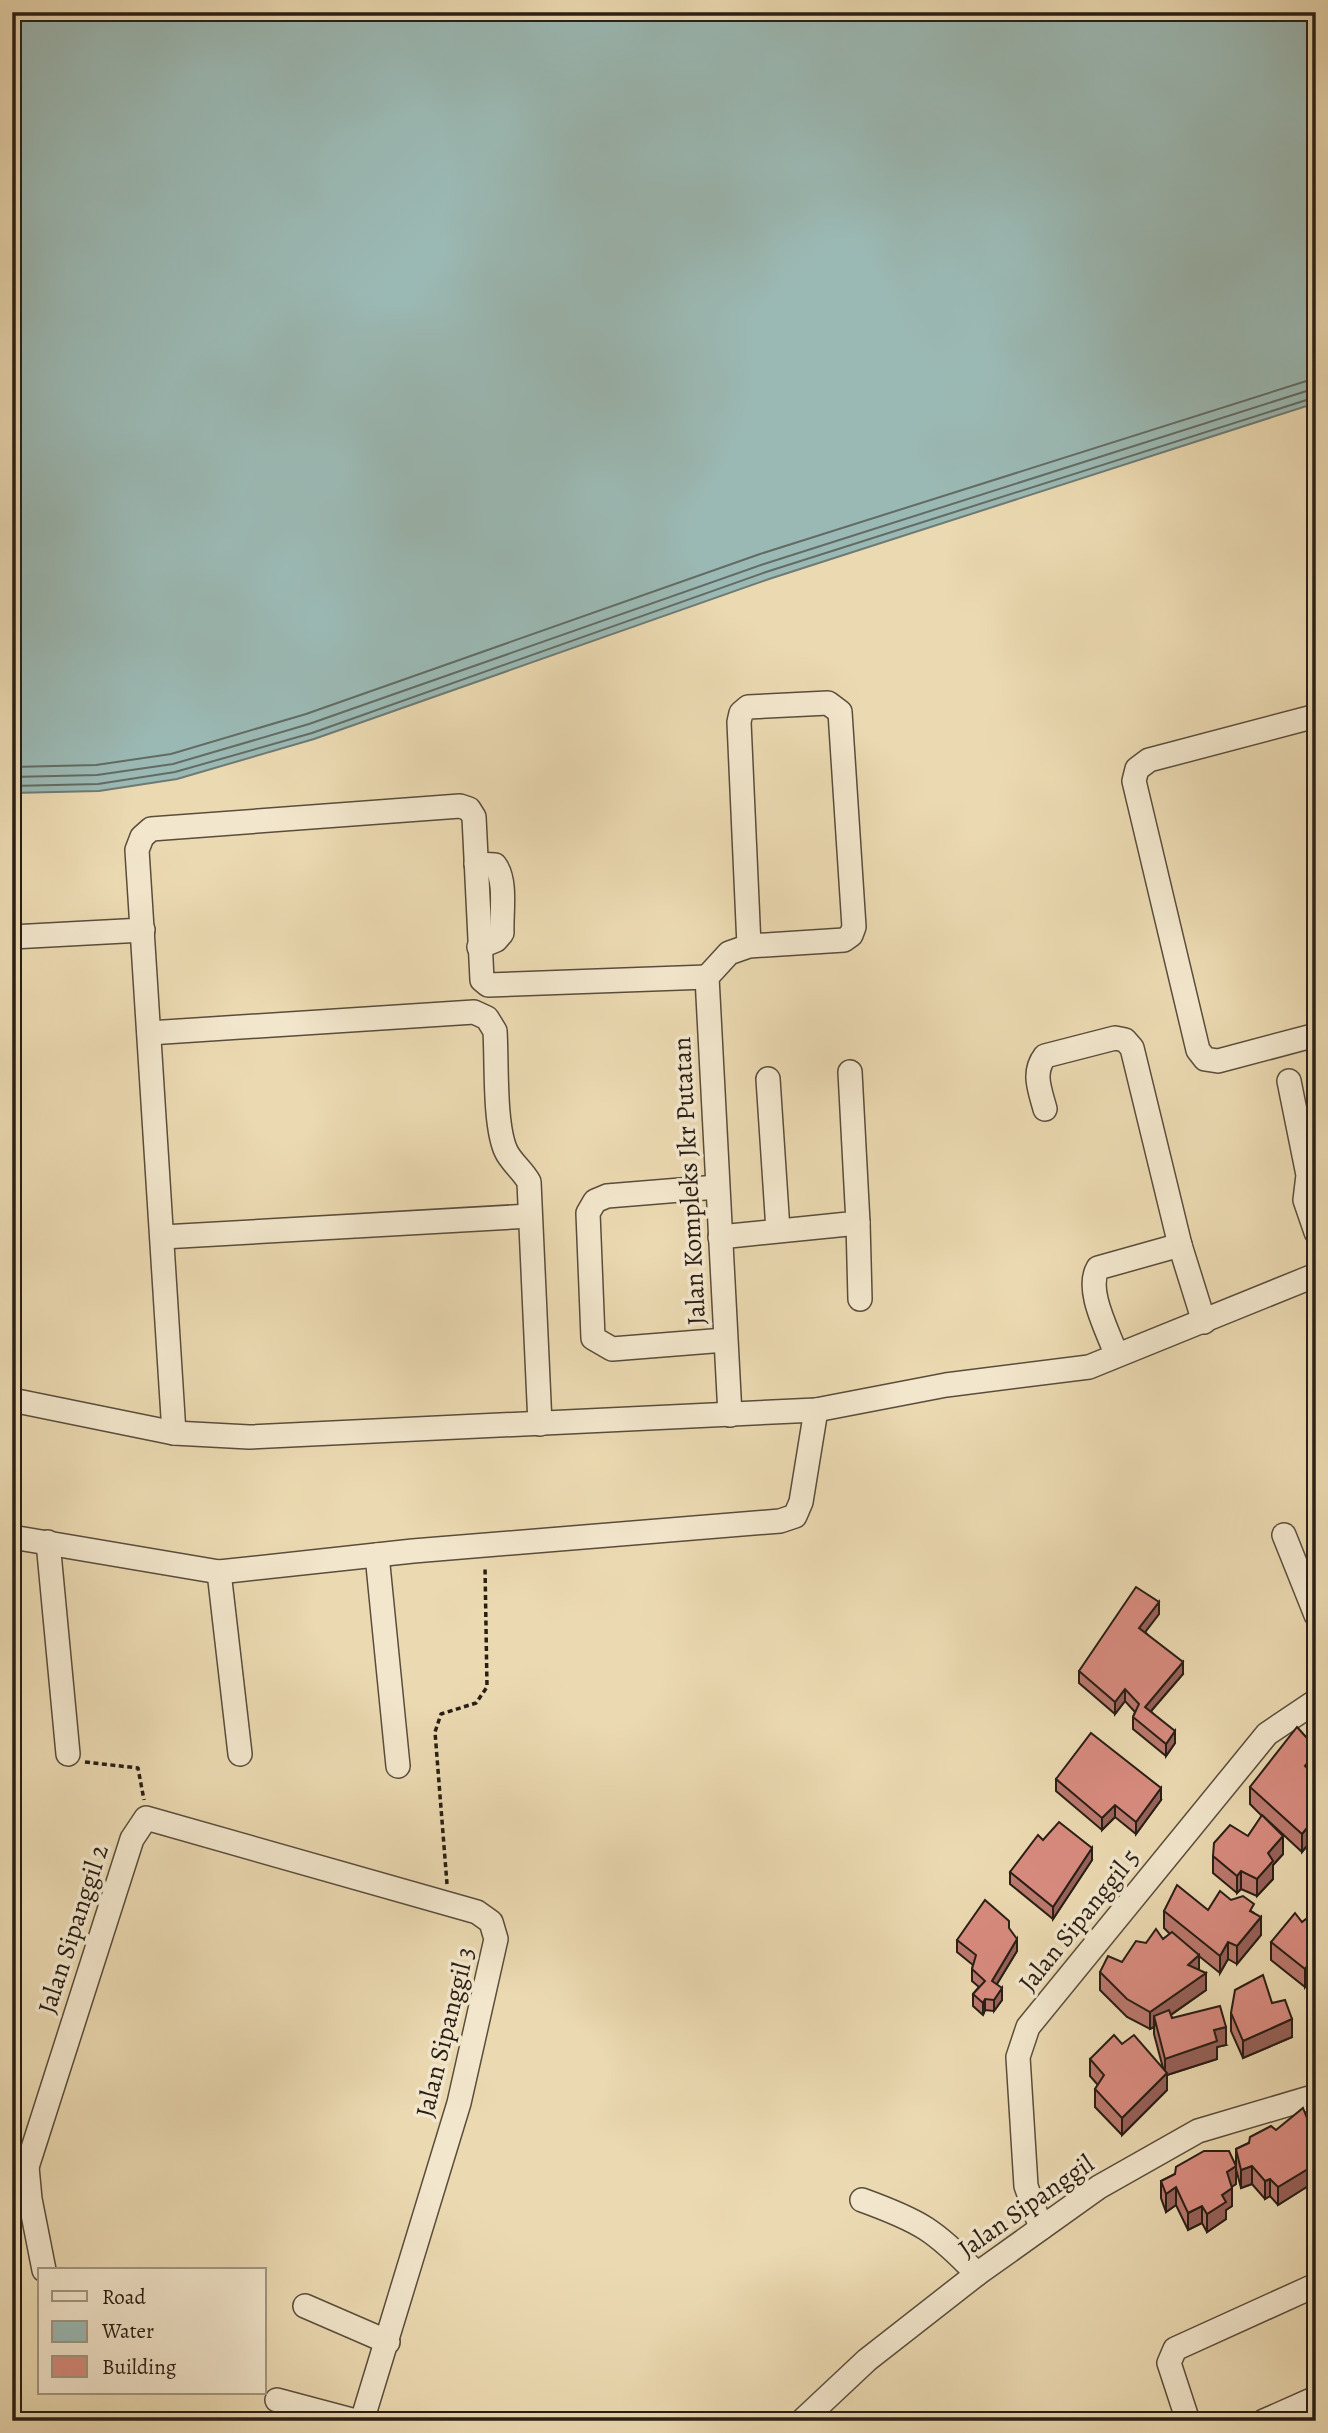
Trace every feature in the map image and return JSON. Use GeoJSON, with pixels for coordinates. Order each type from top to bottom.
{"type":"FeatureCollection","features":[{"type":"Feature","properties":{"kind":"street"},"geometry":{"type":"LineString","coordinates":[[174,1433],[137,849],[142,837],[151,829],[460,806],[469,809],[474,817],[478,947],[482,980],[496,986],[707,977],[739,949],[844,940],[851,935],[854,927],[840,712],[828,703],[748,707],[741,713],[739,949]]}},
{"type":"Feature","properties":{"kind":"street"},"geometry":{"type":"LineString","coordinates":[[1316,716],[1149,760],[1137,769],[1134,781],[1198,1050],[1205,1059],[1218,1061],[1316,1035]]}},
{"type":"Feature","properties":{"kind":"street"},"geometry":{"type":"LineString","coordinates":[[12,937],[143,930]]}},
{"type":"Feature","properties":{"kind":"street","name":"Jalan Kompleks Jkr Putatan"},"geometry":{"type":"LineString","coordinates":[[707,977],[730,1415]]}},
{"type":"Feature","properties":{"kind":"street"},"geometry":{"type":"LineString","coordinates":[[149,1033],[474,1012],[487,1018],[495,1031],[501,1137],[507,1155],[521,1168],[529,1182],[540,1424]]}},
{"type":"Feature","properties":{"kind":"street"},"geometry":{"type":"LineString","coordinates":[[1045,1109],[1037,1075],[1038,1065],[1045,1056],[1115,1038],[1125,1040],[1132,1048],[1180,1245],[1205,1322]]}},
{"type":"Feature","properties":{"kind":"street"},"geometry":{"type":"LineString","coordinates":[[850,1072],[860,1299]]}},
{"type":"Feature","properties":{"kind":"street"},"geometry":{"type":"LineString","coordinates":[[768,1079],[778,1230]]}},
{"type":"Feature","properties":{"kind":"street"},"geometry":{"type":"LineString","coordinates":[[1289,1081],[1308,1175],[1306,1200],[1316,1231]]}},
{"type":"Feature","properties":{"kind":"street"},"geometry":{"type":"LineString","coordinates":[[717,1187],[607,1196],[595,1201],[588,1213],[593,1338],[612,1349],[725,1340]]}},
{"type":"Feature","properties":{"kind":"street"},"geometry":{"type":"LineString","coordinates":[[163,1237],[530,1216]]}},
{"type":"Feature","properties":{"kind":"street"},"geometry":{"type":"LineString","coordinates":[[720,1237],[858,1223]]}},
{"type":"Feature","properties":{"kind":"street"},"geometry":{"type":"LineString","coordinates":[[1116,1354],[1093,1288],[1093,1276],[1098,1268],[1180,1245]]}},
{"type":"Feature","properties":{"kind":"street"},"geometry":{"type":"LineString","coordinates":[[12,1400],[174,1433],[263,1436],[816,1409],[946,1385],[1089,1367],[1316,1275]]}},
{"type":"Feature","properties":{"kind":"street"},"geometry":{"type":"LineString","coordinates":[[12,1537],[219,1572],[377,1555],[780,1521],[795,1516],[801,1502],[816,1409]]}},
{"type":"Feature","properties":{"kind":"street"},"geometry":{"type":"LineString","coordinates":[[1284,1535],[1316,1615]]}},
{"type":"Feature","properties":{"kind":"street"},"geometry":{"type":"LineString","coordinates":[[48,1542],[68,1754]]}},
{"type":"Feature","properties":{"kind":"street"},"geometry":{"type":"LineString","coordinates":[[377,1555],[398,1766]]}},
{"type":"Feature","properties":{"kind":"street"},"geometry":{"type":"LineString","coordinates":[[219,1572],[240,1754]]}},
{"type":"Feature","properties":{"kind":"street","name":"Jalan Sipanggil 5"},"geometry":{"type":"LineString","coordinates":[[1041,2228],[1026,2186],[1018,2057],[1028,2027],[1267,1734],[1316,1701]]}},
{"type":"Feature","properties":{"kind":"street","name":"Jalan Sipanggil 3"},"geometry":{"type":"LineString","coordinates":[[146,1818],[477,1912],[491,1922],[496,1939],[459,2103],[362,2421]]}},
{"type":"Feature","properties":{"kind":"street","name":"Jalan Sipanggil 2"},"geometry":{"type":"LineString","coordinates":[[20,2166],[132,1839],[146,1818]]}},
{"type":"Feature","properties":{"kind":"street","name":"Jalan Sipanggil"},"geometry":{"type":"LineString","coordinates":[[802,2421],[867,2360],[977,2274],[1099,2187],[1198,2131],[1316,2096]]}},
{"type":"Feature","properties":{"kind":"street"},"geometry":{"type":"LineString","coordinates":[[20,2166],[30,2199],[44,2268]]}},
{"type":"Feature","properties":{"kind":"street"},"geometry":{"type":"LineString","coordinates":[[862,2200],[911,2217],[940,2236],[977,2274]]}},
{"type":"Feature","properties":{"kind":"street"},"geometry":{"type":"LineString","coordinates":[[1188,2421],[1169,2363],[1175,2348],[1316,2285]]}},
{"type":"Feature","properties":{"kind":"street"},"geometry":{"type":"LineString","coordinates":[[306,2306],[388,2342]]}},
{"type":"Feature","properties":{"kind":"street"},"geometry":{"type":"LineString","coordinates":[[1264,2421],[1316,2398]]}},
{"type":"Feature","properties":{"kind":"street"},"geometry":{"type":"LineString","coordinates":[[277,2400],[356,2421]]}},
{"type":"Feature","properties":{"kind":"path"},"geometry":{"type":"LineString","coordinates":[[449,1905],[435,1732],[441,1714],[476,1703],[487,1687],[484,1547]]}},
{"type":"Feature","properties":{"kind":"path"},"geometry":{"type":"LineString","coordinates":[[68,1754],[80,1761],[133,1765],[138,1768],[142,1773],[146,1818]]}},
{"type":"Feature","properties":{"kind":"water"},"geometry":{"type":"Polygon","coordinates":[[[12,12],[1316,12],[1316,403],[769,579],[314,739],[177,779],[99,791],[12,793],[12,12]]]}},
{"type":"Feature","properties":{"kind":"building"},"geometry":{"type":"Polygon","coordinates":[[[1136,1587],[1159,1602],[1139,1628],[1183,1662],[1145,1707],[1175,1731],[1166,1744],[1133,1717],[1139,1704],[1125,1689],[1115,1702],[1079,1671],[1136,1587]]]}},
{"type":"Feature","properties":{"kind":"building"},"geometry":{"type":"Polygon","coordinates":[[[1316,1708],[1316,1724],[1311,1710],[1316,1708]]]}},
{"type":"Feature","properties":{"kind":"building"},"geometry":{"type":"Polygon","coordinates":[[[1297,1727],[1316,1748],[1305,1766],[1316,1777],[1316,1817],[1302,1834],[1250,1787],[1297,1727]]]}},
{"type":"Feature","properties":{"kind":"building"},"geometry":{"type":"Polygon","coordinates":[[[1091,1733],[1161,1788],[1136,1822],[1115,1805],[1102,1818],[1056,1779],[1091,1733]]]}},
{"type":"Feature","properties":{"kind":"building"},"geometry":{"type":"Polygon","coordinates":[[[1262,1815],[1283,1836],[1268,1853],[1273,1861],[1257,1879],[1241,1871],[1237,1876],[1213,1856],[1214,1843],[1230,1825],[1248,1836],[1262,1815]]]}},
{"type":"Feature","properties":{"kind":"building"},"geometry":{"type":"Polygon","coordinates":[[[1059,1822],[1092,1848],[1053,1907],[1010,1872],[1038,1835],[1043,1840],[1059,1822]]]}},
{"type":"Feature","properties":{"kind":"building"},"geometry":{"type":"Polygon","coordinates":[[[1177,1885],[1208,1910],[1220,1891],[1231,1900],[1243,1896],[1254,1904],[1250,1911],[1261,1917],[1237,1946],[1228,1942],[1220,1956],[1164,1911],[1177,1885]]]}},
{"type":"Feature","properties":{"kind":"building"},"geometry":{"type":"Polygon","coordinates":[[[985,1900],[1009,1921],[1009,1928],[1017,1939],[992,1981],[1002,1988],[994,2000],[985,1999],[983,2003],[973,1994],[985,1981],[972,1969],[976,1955],[957,1940],[985,1900]]]}},
{"type":"Feature","properties":{"kind":"building"},"geometry":{"type":"Polygon","coordinates":[[[1295,1913],[1302,1922],[1311,1915],[1316,1920],[1316,1953],[1305,1969],[1271,1942],[1295,1913]]]}},
{"type":"Feature","properties":{"kind":"building"},"geometry":{"type":"Polygon","coordinates":[[[1156,1929],[1163,1939],[1172,1932],[1199,1955],[1188,1965],[1206,1973],[1150,2012],[1127,1999],[1100,1972],[1108,1956],[1122,1962],[1136,1941],[1146,1943],[1156,1929]]]}},
{"type":"Feature","properties":{"kind":"building"},"geometry":{"type":"Polygon","coordinates":[[[1263,1975],[1272,2003],[1285,2000],[1292,2019],[1243,2041],[1231,2013],[1235,1990],[1263,1975]]]}},
{"type":"Feature","properties":{"kind":"building"},"geometry":{"type":"Polygon","coordinates":[[[1312,1985],[1316,1986],[1316,2023],[1309,2008],[1312,1985]]]}},
{"type":"Feature","properties":{"kind":"building"},"geometry":{"type":"Polygon","coordinates":[[[1220,2006],[1226,2027],[1214,2030],[1217,2041],[1165,2059],[1154,2016],[1169,2010],[1172,2018],[1220,2006]]]}},
{"type":"Feature","properties":{"kind":"building"},"geometry":{"type":"Polygon","coordinates":[[[1114,2035],[1122,2044],[1134,2035],[1167,2073],[1122,2118],[1095,2089],[1104,2075],[1090,2059],[1114,2035]]]}},
{"type":"Feature","properties":{"kind":"building"},"geometry":{"type":"Polygon","coordinates":[[[1303,2108],[1316,2141],[1316,2164],[1278,2187],[1270,2179],[1265,2181],[1252,2166],[1241,2170],[1236,2149],[1249,2143],[1250,2137],[1271,2126],[1276,2130],[1303,2108]]]}},
{"type":"Feature","properties":{"kind":"building"},"geometry":{"type":"Polygon","coordinates":[[[1204,2151],[1229,2151],[1236,2166],[1227,2172],[1232,2188],[1222,2195],[1226,2202],[1207,2214],[1202,2206],[1188,2213],[1176,2187],[1166,2194],[1161,2181],[1175,2174],[1176,2167],[1204,2151]]]}}]}
